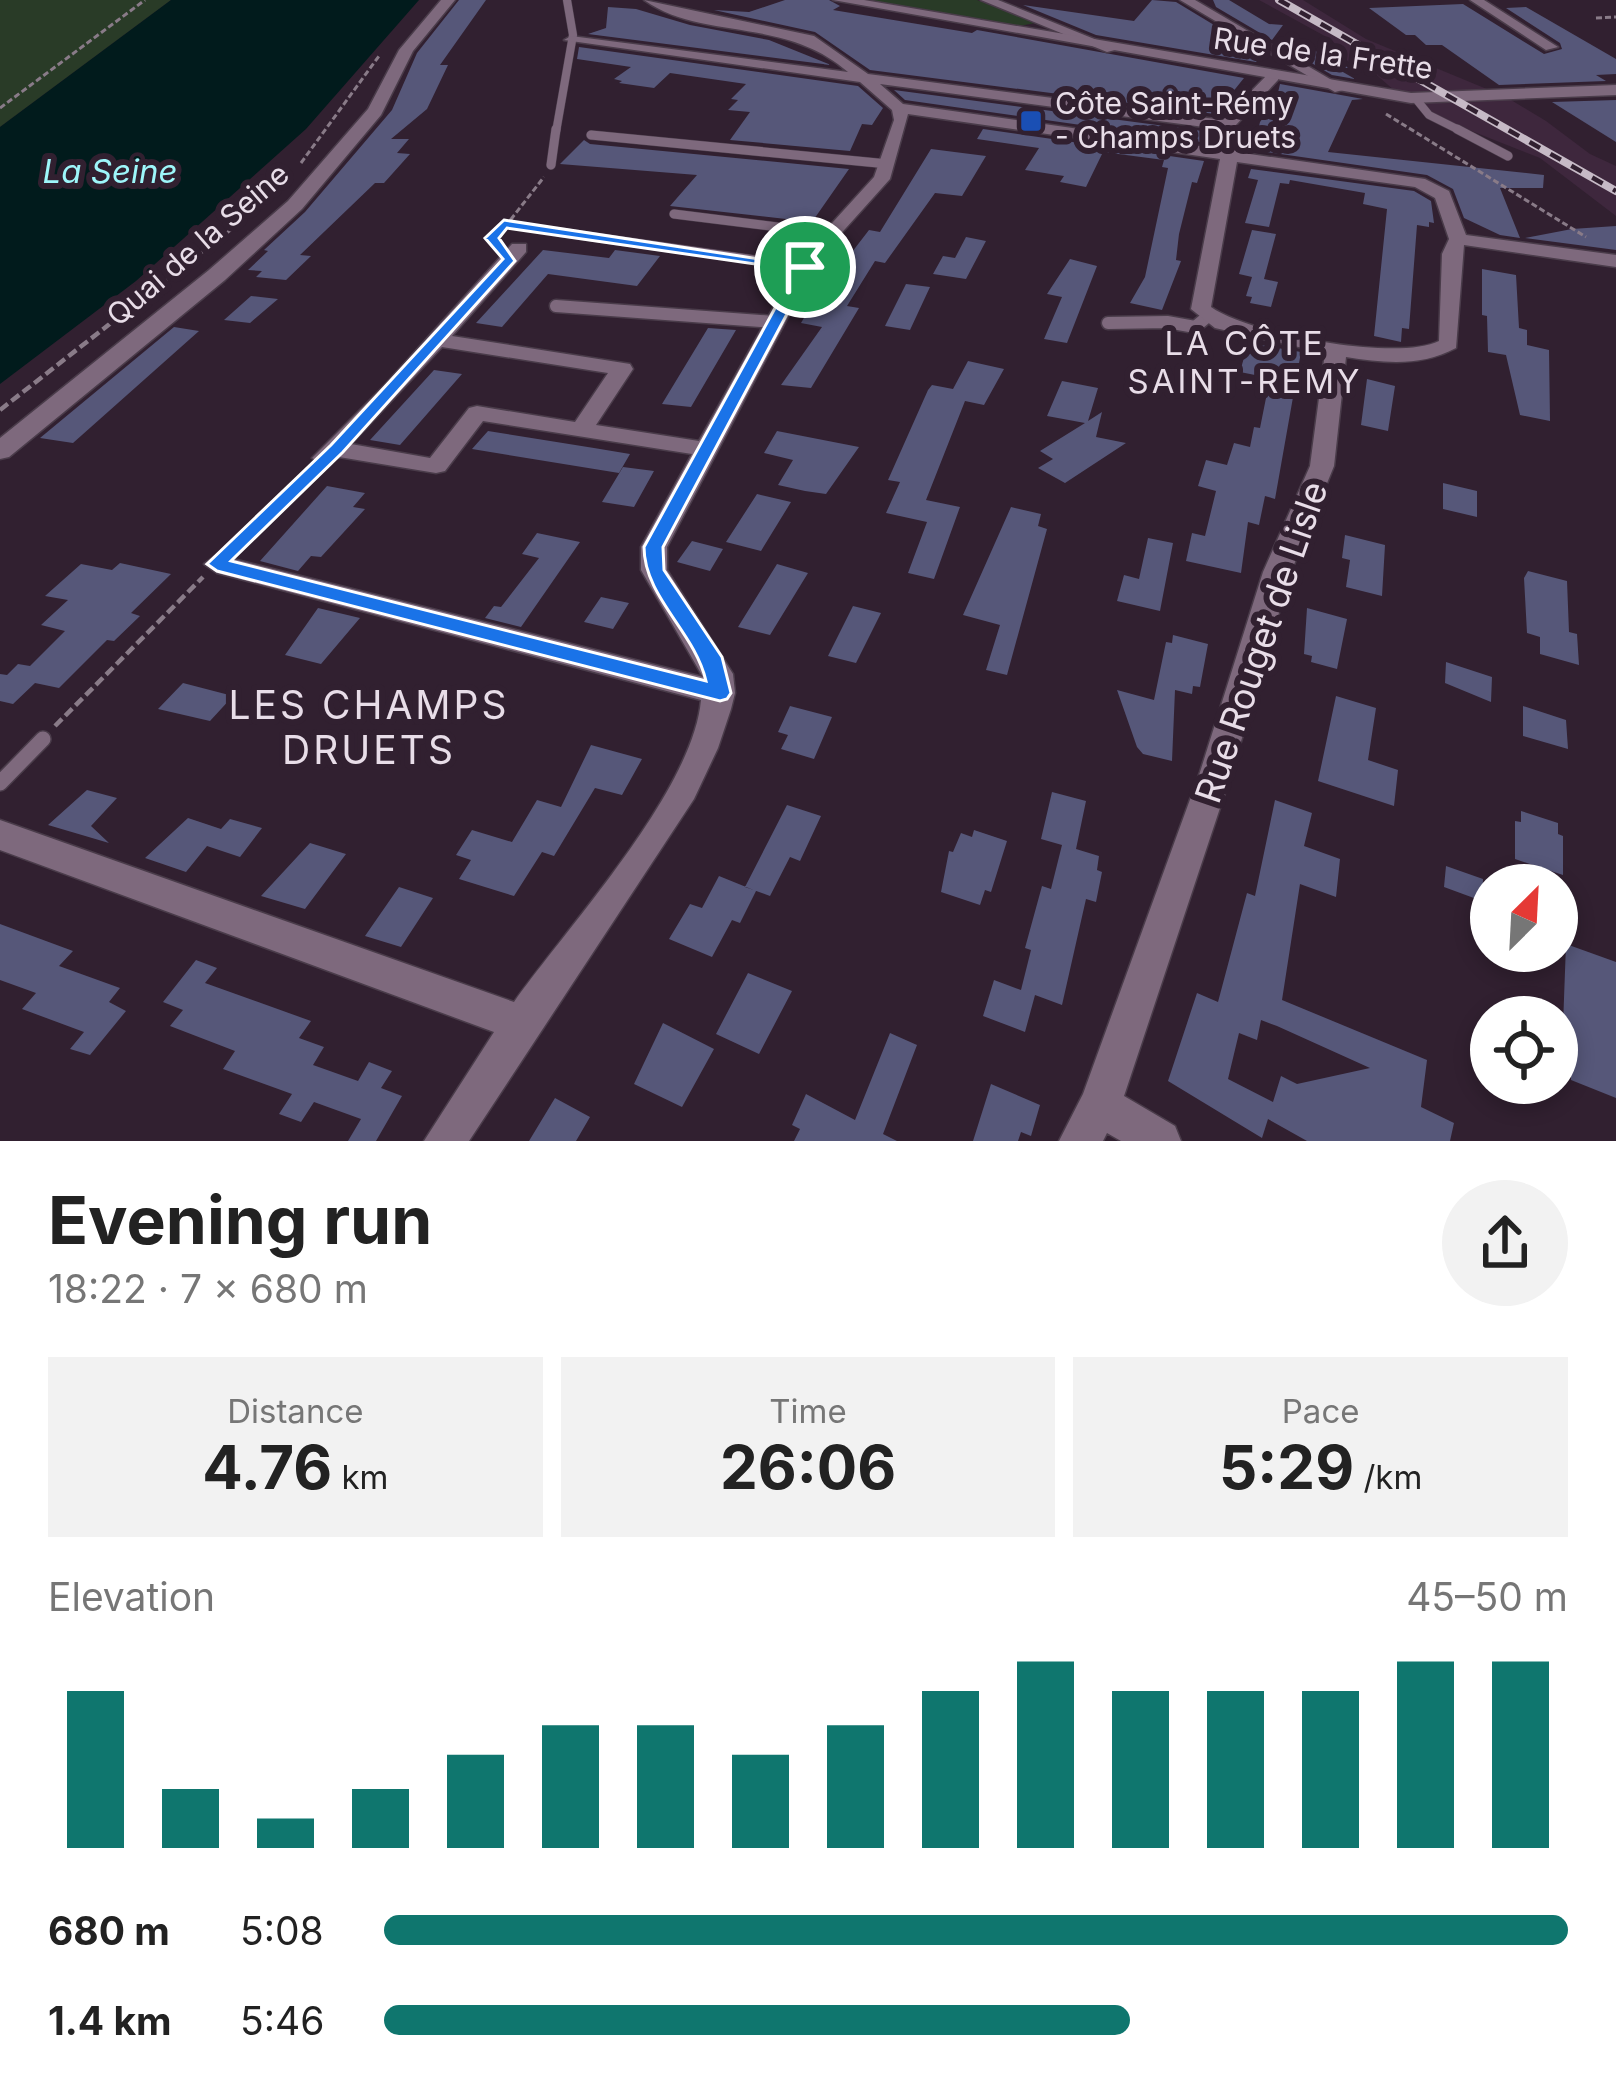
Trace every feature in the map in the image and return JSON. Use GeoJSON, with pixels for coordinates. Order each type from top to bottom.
{"type":"FeatureCollection","features":[{"type":"Feature","properties":{"kind":"street","name":"Quai de la Seine"},"geometry":{"type":"LineString","coordinates":[[0,451],[217,275],[295,205],[375,111],[406,50],[448,0]]}},
{"type":"Feature","properties":{"kind":"street"},"geometry":{"type":"LineString","coordinates":[[650,0],[670,10],[801,36],[865,78],[899,108],[1229,154],[1419,183],[1443,195],[1458,239],[1451,254],[1449,344],[1442,351],[1411,358],[1336,347],[1207,317],[1201,309],[1229,154],[1227,125],[1273,77]]}},
{"type":"Feature","properties":{"kind":"street","name":"Rue de la Frette"},"geometry":{"type":"LineString","coordinates":[[840,0],[1030,29],[1112,49],[1416,99],[1616,90]]}},
{"type":"Feature","properties":{"kind":"street"},"geometry":{"type":"LineString","coordinates":[[986,0],[1030,29]]}},
{"type":"Feature","properties":{"kind":"street"},"geometry":{"type":"LineString","coordinates":[[1186,0],[1340,89]]}},
{"type":"Feature","properties":{"kind":"street"},"geometry":{"type":"LineString","coordinates":[[1476,0],[1551,47]]}},
{"type":"Feature","properties":{"kind":"street"},"geometry":{"type":"LineString","coordinates":[[571,40],[1227,125]]}},
{"type":"Feature","properties":{"kind":"street"},"geometry":{"type":"LineString","coordinates":[[445,1141],[667,816],[707,741],[720,693],[711,657],[654,570],[652,558],[705,449],[805,267],[882,179],[902,120],[899,108]]}},
{"type":"Feature","properties":{"kind":"street"},"geometry":{"type":"LineString","coordinates":[[1458,239],[1616,261]]}},
{"type":"Feature","properties":{"kind":"street"},"geometry":{"type":"LineString","coordinates":[[330,454],[515,253]]}},
{"type":"Feature","properties":{"kind":"street"},"geometry":{"type":"LineString","coordinates":[[436,340],[622,369],[581,430]]}},
{"type":"Feature","properties":{"kind":"street","name":"Rue Rouget de Lisle"},"geometry":{"type":"LineString","coordinates":[[1090,1123],[1216,772],[1277,572],[1322,466],[1336,347]]}},
{"type":"Feature","properties":{"kind":"street"},"geometry":{"type":"LineString","coordinates":[[330,454],[436,466],[477,413],[705,449]]}},
{"type":"Feature","properties":{"kind":"street"},"geometry":{"type":"LineString","coordinates":[[217,564],[720,693]]}},
{"type":"Feature","properties":{"kind":"street"},"geometry":{"type":"LineString","coordinates":[[0,835],[522,1024]]}},
{"type":"Feature","properties":{"kind":"street"},"geometry":{"type":"LineString","coordinates":[[1090,1123],[1160,1141]]}},
{"type":"Feature","properties":{"kind":"lane"},"geometry":{"type":"LineString","coordinates":[[551,165],[571,40],[567,0]]}},
{"type":"Feature","properties":{"kind":"lane"},"geometry":{"type":"LineString","coordinates":[[1416,99],[1429,115],[1508,156]]}},
{"type":"Feature","properties":{"kind":"lane"},"geometry":{"type":"LineString","coordinates":[[591,135],[888,164]]}},
{"type":"Feature","properties":{"kind":"lane"},"geometry":{"type":"LineString","coordinates":[[674,214],[833,234]]}},
{"type":"Feature","properties":{"kind":"lane"},"geometry":{"type":"LineString","coordinates":[[558,232],[805,267]]}},
{"type":"Feature","properties":{"kind":"lane"},"geometry":{"type":"LineString","coordinates":[[556,306],[639,316],[703,313],[774,322]]}},
{"type":"Feature","properties":{"kind":"lane"},"geometry":{"type":"LineString","coordinates":[[1108,323],[1167,322],[1195,327],[1207,317]]}},
{"type":"Feature","properties":{"kind":"lane"},"geometry":{"type":"LineString","coordinates":[[0,783],[43,739]]}},
{"type":"Feature","properties":{"kind":"path"},"geometry":{"type":"LineString","coordinates":[[0,108],[145,0]]}},
{"type":"Feature","properties":{"kind":"path"},"geometry":{"type":"LineString","coordinates":[[1596,18],[1616,17]]}},
{"type":"Feature","properties":{"kind":"path"},"geometry":{"type":"LineString","coordinates":[[0,410],[214,244],[290,177],[388,46]]}},
{"type":"Feature","properties":{"kind":"path"},"geometry":{"type":"LineString","coordinates":[[1381,110],[1594,242]]}},
{"type":"Feature","properties":{"kind":"path"},"geometry":{"type":"LineString","coordinates":[[515,253],[492,238],[551,165]]}},
{"type":"Feature","properties":{"kind":"path"},"geometry":{"type":"LineString","coordinates":[[504,224],[558,232]]}},
{"type":"Feature","properties":{"kind":"path"},"geometry":{"type":"LineString","coordinates":[[43,739],[330,454]]}},
{"type":"Feature","properties":{"kind":"shaded area"},"geometry":{"type":"Polygon","coordinates":[[[0,0],[171,0],[0,127],[0,0]]]}},
{"type":"Feature","properties":{"kind":"shaded area"},"geometry":{"type":"Polygon","coordinates":[[[853,0],[977,0],[1035,23],[1015,27],[853,0]]]}},
{"type":"Feature","properties":{"kind":"shaded area"},"geometry":{"type":"Polygon","coordinates":[[[1259,0],[1303,0],[1366,39],[1506,97],[1546,121],[1590,154],[1616,166],[1616,216],[1540,158],[1431,115],[1415,96],[1396,92],[1362,62],[1350,64],[1332,40],[1259,0]]]}},
{"type":"Feature","properties":{"kind":"water","name":"La Seine"},"geometry":{"type":"Polygon","coordinates":[[[171,0],[419,0],[306,129],[136,281],[0,384],[0,127],[171,0]]]}},
{"type":"Feature","properties":{"kind":"building"},"geometry":{"type":"Polygon","coordinates":[[[459,0],[486,0],[440,65],[448,65],[427,109],[391,139],[409,139],[397,153],[410,154],[384,183],[375,183],[300,255],[311,256],[286,280],[256,277],[262,271],[248,270],[268,251],[264,250],[305,212],[392,110],[417,53],[459,0]]]}},
{"type":"Feature","properties":{"kind":"building"},"geometry":{"type":"Polygon","coordinates":[[[785,0],[829,0],[840,6],[833,10],[972,33],[977,30],[1244,78],[1215,114],[870,70],[815,32],[714,10],[749,12],[785,0]]]}},
{"type":"Feature","properties":{"kind":"building"},"geometry":{"type":"Polygon","coordinates":[[[1152,0],[1176,2],[1262,54],[1256,62],[1096,35],[1023,5],[1134,21],[1152,0]]]}},
{"type":"Feature","properties":{"kind":"building"},"geometry":{"type":"Polygon","coordinates":[[[1213,0],[1229,0],[1269,24],[1283,25],[1272,40],[1216,7],[1213,0]]]}},
{"type":"Feature","properties":{"kind":"building"},"geometry":{"type":"Polygon","coordinates":[[[1463,4],[1544,54],[1562,49],[1560,43],[1506,8],[1526,7],[1616,59],[1616,74],[1596,75],[1606,81],[1499,85],[1442,45],[1426,45],[1415,35],[1406,35],[1369,8],[1463,4]]]}},
{"type":"Feature","properties":{"kind":"building"},"geometry":{"type":"Polygon","coordinates":[[[608,7],[636,9],[769,40],[831,65],[588,34],[606,28],[608,7]]]}},
{"type":"Feature","properties":{"kind":"building"},"geometry":{"type":"Polygon","coordinates":[[[1288,37],[1349,68],[1336,68],[1355,79],[1332,75],[1286,48],[1288,37]]]}},
{"type":"Feature","properties":{"kind":"building"},"geometry":{"type":"Polygon","coordinates":[[[579,47],[858,86],[883,108],[872,125],[862,124],[850,151],[730,140],[750,112],[728,110],[738,100],[731,99],[746,84],[670,73],[654,88],[619,83],[622,81],[614,79],[631,67],[577,59],[579,47]]]}},
{"type":"Feature","properties":{"kind":"building"},"geometry":{"type":"Polygon","coordinates":[[[1280,84],[1363,99],[1352,100],[1328,152],[1544,175],[1543,188],[1500,188],[1520,238],[1500,235],[1464,218],[1453,189],[1427,175],[1259,151],[1254,147],[1260,122],[1276,101],[1280,84]]]}},
{"type":"Feature","properties":{"kind":"building"},"geometry":{"type":"Polygon","coordinates":[[[894,90],[1210,132],[1207,143],[905,100],[894,90]]]}},
{"type":"Feature","properties":{"kind":"building"},"geometry":{"type":"Polygon","coordinates":[[[1616,100],[1616,142],[1552,102],[1616,100]]]}},
{"type":"Feature","properties":{"kind":"building"},"geometry":{"type":"Polygon","coordinates":[[[983,129],[1204,161],[1197,183],[1192,182],[1179,234],[1176,260],[1181,261],[1162,310],[1130,303],[1145,277],[1168,168],[1162,167],[1164,160],[1103,152],[1086,187],[1060,182],[1064,176],[1025,170],[1039,148],[977,139],[983,129]]]}},
{"type":"Feature","properties":{"kind":"building"},"geometry":{"type":"Polygon","coordinates":[[[584,140],[849,169],[812,222],[670,206],[697,175],[560,164],[584,140]]]}},
{"type":"Feature","properties":{"kind":"building"},"geometry":{"type":"Polygon","coordinates":[[[931,149],[986,156],[962,196],[935,193],[885,263],[875,261],[847,306],[859,308],[811,388],[781,385],[822,327],[801,323],[812,304],[869,230],[880,232],[931,149]]]}},
{"type":"Feature","properties":{"kind":"building"},"geometry":{"type":"Polygon","coordinates":[[[1251,169],[1414,191],[1431,201],[1434,223],[1417,225],[1409,329],[1402,328],[1401,342],[1374,336],[1387,209],[1363,204],[1365,193],[1290,180],[1280,183],[1269,227],[1245,223],[1258,180],[1248,178],[1251,169]]]}},
{"type":"Feature","properties":{"kind":"building"},"geometry":{"type":"Polygon","coordinates":[[[1616,226],[1616,250],[1525,238],[1572,229],[1616,226]]]}},
{"type":"Feature","properties":{"kind":"building"},"geometry":{"type":"Polygon","coordinates":[[[1252,230],[1276,234],[1264,279],[1278,282],[1271,307],[1250,303],[1252,297],[1246,296],[1252,277],[1239,274],[1252,230]]]}},
{"type":"Feature","properties":{"kind":"building"},"geometry":{"type":"Polygon","coordinates":[[[966,237],[986,241],[966,279],[933,274],[943,256],[955,258],[966,237]]]}},
{"type":"Feature","properties":{"kind":"building"},"geometry":{"type":"Polygon","coordinates":[[[543,250],[609,258],[615,250],[660,256],[637,286],[548,274],[502,327],[476,323],[543,250]]]}},
{"type":"Feature","properties":{"kind":"building"},"geometry":{"type":"Polygon","coordinates":[[[1070,259],[1097,266],[1067,343],[1044,339],[1062,297],[1047,294],[1070,259]]]}},
{"type":"Feature","properties":{"kind":"building"},"geometry":{"type":"Polygon","coordinates":[[[1482,269],[1516,275],[1519,328],[1527,330],[1527,345],[1549,350],[1550,421],[1520,415],[1506,355],[1488,352],[1482,269]]]}},
{"type":"Feature","properties":{"kind":"building"},"geometry":{"type":"Polygon","coordinates":[[[906,284],[930,287],[910,330],[885,326],[906,284]]]}},
{"type":"Feature","properties":{"kind":"building"},"geometry":{"type":"Polygon","coordinates":[[[251,296],[278,299],[250,323],[224,320],[251,296]]]}},
{"type":"Feature","properties":{"kind":"building"},"geometry":{"type":"Polygon","coordinates":[[[174,327],[199,331],[73,443],[40,438],[174,327]]]}},
{"type":"Feature","properties":{"kind":"building"},"geometry":{"type":"Polygon","coordinates":[[[708,328],[736,330],[691,407],[662,404],[708,328]]]}},
{"type":"Feature","properties":{"kind":"building"},"geometry":{"type":"Polygon","coordinates":[[[1248,343],[1301,352],[1275,499],[1265,496],[1259,525],[1248,522],[1241,573],[1186,561],[1192,533],[1205,536],[1216,491],[1198,486],[1206,460],[1227,465],[1234,443],[1250,447],[1254,427],[1260,428],[1270,378],[1240,372],[1248,343]]]}},
{"type":"Feature","properties":{"kind":"building"},"geometry":{"type":"Polygon","coordinates":[[[968,361],[1004,369],[984,405],[965,401],[926,500],[960,507],[934,579],[908,573],[927,522],[886,513],[900,482],[888,480],[928,390],[932,385],[953,389],[968,361]]]}},
{"type":"Feature","properties":{"kind":"building"},"geometry":{"type":"Polygon","coordinates":[[[434,370],[462,374],[400,445],[370,440],[434,370]]]}},
{"type":"Feature","properties":{"kind":"building"},"geometry":{"type":"Polygon","coordinates":[[[1367,379],[1395,386],[1388,431],[1361,425],[1367,379]]]}},
{"type":"Feature","properties":{"kind":"building"},"geometry":{"type":"Polygon","coordinates":[[[1062,381],[1098,388],[1088,421],[1102,412],[1096,437],[1126,443],[1065,483],[1038,468],[1053,459],[1040,451],[1085,423],[1047,416],[1062,381]]]}},
{"type":"Feature","properties":{"kind":"building"},"geometry":{"type":"Polygon","coordinates":[[[488,431],[630,454],[619,473],[472,449],[488,431]]]}},
{"type":"Feature","properties":{"kind":"building"},"geometry":{"type":"Polygon","coordinates":[[[777,431],[859,447],[826,494],[805,491],[778,485],[793,460],[764,453],[777,431]]]}},
{"type":"Feature","properties":{"kind":"building"},"geometry":{"type":"Polygon","coordinates":[[[623,467],[654,471],[634,507],[602,502],[623,467]]]}},
{"type":"Feature","properties":{"kind":"building"},"geometry":{"type":"Polygon","coordinates":[[[1443,483],[1477,491],[1477,517],[1443,509],[1443,483]]]}},
{"type":"Feature","properties":{"kind":"building"},"geometry":{"type":"Polygon","coordinates":[[[327,486],[365,493],[353,507],[365,509],[321,557],[311,556],[298,571],[260,561],[327,486]]]}},
{"type":"Feature","properties":{"kind":"building"},"geometry":{"type":"Polygon","coordinates":[[[757,494],[791,502],[761,551],[726,542],[757,494]]]}},
{"type":"Feature","properties":{"kind":"building"},"geometry":{"type":"Polygon","coordinates":[[[1011,507],[1041,514],[1038,526],[1047,529],[1007,675],[986,670],[1000,625],[963,615],[1011,507]]]}},
{"type":"Feature","properties":{"kind":"building"},"geometry":{"type":"Polygon","coordinates":[[[537,533],[580,542],[521,627],[485,618],[494,606],[501,607],[539,558],[522,554],[537,533]]]}},
{"type":"Feature","properties":{"kind":"building"},"geometry":{"type":"Polygon","coordinates":[[[1345,535],[1385,545],[1382,596],[1346,587],[1350,560],[1342,558],[1345,535]]]}},
{"type":"Feature","properties":{"kind":"building"},"geometry":{"type":"Polygon","coordinates":[[[1148,538],[1173,543],[1160,611],[1117,601],[1124,575],[1139,579],[1148,538]]]}},
{"type":"Feature","properties":{"kind":"building"},"geometry":{"type":"Polygon","coordinates":[[[692,541],[723,549],[710,571],[677,562],[692,541]]]}},
{"type":"Feature","properties":{"kind":"building"},"geometry":{"type":"Polygon","coordinates":[[[120,563],[171,574],[131,613],[140,616],[114,641],[107,640],[59,688],[35,683],[13,704],[0,701],[0,674],[7,675],[18,664],[30,666],[65,631],[41,625],[68,600],[45,596],[81,564],[112,570],[120,563]]]}},
{"type":"Feature","properties":{"kind":"building"},"geometry":{"type":"Polygon","coordinates":[[[777,564],[808,573],[770,635],[738,627],[777,564]]]}},
{"type":"Feature","properties":{"kind":"building"},"geometry":{"type":"Polygon","coordinates":[[[1528,571],[1567,581],[1569,632],[1577,634],[1579,665],[1540,654],[1540,637],[1527,633],[1524,578],[1528,571]]]}},
{"type":"Feature","properties":{"kind":"building"},"geometry":{"type":"Polygon","coordinates":[[[601,597],[629,603],[613,629],[584,622],[601,597]]]}},
{"type":"Feature","properties":{"kind":"building"},"geometry":{"type":"Polygon","coordinates":[[[853,606],[881,613],[856,663],[828,656],[853,606]]]}},
{"type":"Feature","properties":{"kind":"building"},"geometry":{"type":"Polygon","coordinates":[[[318,608],[360,618],[321,664],[285,655],[318,608]]]}},
{"type":"Feature","properties":{"kind":"building"},"geometry":{"type":"Polygon","coordinates":[[[1307,608],[1347,619],[1337,669],[1311,662],[1312,656],[1304,654],[1307,608]]]}},
{"type":"Feature","properties":{"kind":"building"},"geometry":{"type":"Polygon","coordinates":[[[1173,635],[1208,644],[1200,687],[1193,686],[1192,694],[1175,690],[1172,761],[1143,754],[1137,747],[1117,690],[1154,700],[1166,642],[1172,643],[1173,635]]]}},
{"type":"Feature","properties":{"kind":"building"},"geometry":{"type":"Polygon","coordinates":[[[1446,662],[1492,677],[1491,702],[1445,683],[1446,662]]]}},
{"type":"Feature","properties":{"kind":"building"},"geometry":{"type":"Polygon","coordinates":[[[183,683],[233,696],[210,721],[158,709],[183,683]]]}},
{"type":"Feature","properties":{"kind":"building"},"geometry":{"type":"Polygon","coordinates":[[[1336,696],[1376,708],[1368,760],[1398,770],[1394,806],[1318,781],[1336,696]]]}},
{"type":"Feature","properties":{"kind":"building"},"geometry":{"type":"Polygon","coordinates":[[[790,706],[832,717],[814,759],[781,749],[788,735],[778,732],[790,706]]]}},
{"type":"Feature","properties":{"kind":"building"},"geometry":{"type":"Polygon","coordinates":[[[1523,706],[1566,720],[1568,749],[1523,736],[1523,706]]]}},
{"type":"Feature","properties":{"kind":"building"},"geometry":{"type":"Polygon","coordinates":[[[591,745],[642,759],[622,795],[595,788],[554,856],[542,852],[514,896],[459,879],[471,860],[456,855],[472,830],[512,842],[537,800],[561,807],[591,745]]]}},
{"type":"Feature","properties":{"kind":"building"},"geometry":{"type":"Polygon","coordinates":[[[87,790],[117,798],[91,826],[109,843],[48,825],[87,790]]]}},
{"type":"Feature","properties":{"kind":"building"},"geometry":{"type":"Polygon","coordinates":[[[1052,792],[1086,801],[1076,849],[1099,856],[1097,870],[1102,872],[1096,902],[1086,899],[1062,1005],[1035,995],[1025,1032],[983,1016],[994,980],[1021,990],[1031,950],[1025,948],[1042,886],[1051,889],[1062,845],[1041,839],[1052,792]]]}},
{"type":"Feature","properties":{"kind":"building"},"geometry":{"type":"Polygon","coordinates":[[[1275,800],[1312,813],[1304,846],[1340,859],[1336,897],[1300,884],[1282,1000],[1427,1060],[1421,1107],[1454,1123],[1450,1141],[1307,1141],[1268,1119],[1262,1138],[1168,1081],[1197,993],[1218,1002],[1247,893],[1255,896],[1275,800]],[[1261,1020],[1257,1040],[1239,1033],[1228,1079],[1273,1102],[1281,1076],[1297,1084],[1370,1068],[1261,1020]]]}},
{"type":"Feature","properties":{"kind":"building"},"geometry":{"type":"Polygon","coordinates":[[[787,805],[821,816],[800,861],[790,857],[770,896],[745,887],[787,805]]]}},
{"type":"Feature","properties":{"kind":"building"},"geometry":{"type":"Polygon","coordinates":[[[1521,811],[1558,823],[1563,864],[1515,859],[1515,821],[1521,822],[1521,811]]]}},
{"type":"Feature","properties":{"kind":"building"},"geometry":{"type":"Polygon","coordinates":[[[188,818],[221,829],[230,819],[262,828],[240,857],[207,846],[186,872],[145,858],[188,818]]]}},
{"type":"Feature","properties":{"kind":"building"},"geometry":{"type":"Polygon","coordinates":[[[974,830],[1007,841],[991,892],[985,890],[980,905],[941,892],[949,851],[953,852],[961,833],[972,837],[974,830]]]}},
{"type":"Feature","properties":{"kind":"building"},"geometry":{"type":"Polygon","coordinates":[[[310,843],[346,854],[305,909],[261,896],[310,843]]]}},
{"type":"Feature","properties":{"kind":"building"},"geometry":{"type":"Polygon","coordinates":[[[1446,866],[1470,874],[1470,897],[1444,887],[1446,866]]]}},
{"type":"Feature","properties":{"kind":"building"},"geometry":{"type":"Polygon","coordinates":[[[719,876],[756,891],[740,923],[732,920],[712,957],[669,939],[690,904],[702,908],[719,876]]]}},
{"type":"Feature","properties":{"kind":"building"},"geometry":{"type":"Polygon","coordinates":[[[399,887],[433,898],[401,947],[365,936],[399,887]]]}},
{"type":"Feature","properties":{"kind":"building"},"geometry":{"type":"Polygon","coordinates":[[[0,924],[73,951],[59,966],[120,988],[109,1002],[126,1011],[90,1055],[70,1049],[84,1032],[22,1009],[36,993],[0,980],[0,924]]]}},
{"type":"Feature","properties":{"kind":"building"},"geometry":{"type":"Polygon","coordinates":[[[1578,948],[1616,962],[1616,1098],[1578,1083],[1578,996],[1564,996],[1565,972],[1578,972],[1578,948]]]}},
{"type":"Feature","properties":{"kind":"building"},"geometry":{"type":"Polygon","coordinates":[[[196,960],[217,968],[205,983],[311,1021],[299,1038],[324,1047],[313,1065],[358,1081],[369,1062],[392,1071],[381,1088],[402,1096],[376,1141],[348,1141],[361,1119],[314,1102],[301,1122],[279,1114],[292,1094],[223,1069],[235,1051],[170,1026],[183,1010],[163,1002],[196,960]]]}},
{"type":"Feature","properties":{"kind":"building"},"geometry":{"type":"Polygon","coordinates":[[[748,973],[792,991],[759,1054],[716,1034],[748,973]]]}},
{"type":"Feature","properties":{"kind":"building"},"geometry":{"type":"Polygon","coordinates":[[[663,1023],[714,1049],[682,1107],[634,1084],[663,1023]]]}},
{"type":"Feature","properties":{"kind":"building"},"geometry":{"type":"Polygon","coordinates":[[[890,1033],[917,1045],[883,1134],[897,1141],[794,1141],[800,1129],[792,1125],[806,1094],[855,1120],[890,1033]]]}},
{"type":"Feature","properties":{"kind":"building"},"geometry":{"type":"Polygon","coordinates":[[[991,1084],[1040,1105],[1031,1136],[1021,1132],[1018,1141],[973,1141],[991,1084]]]}},
{"type":"Feature","properties":{"kind":"building"},"geometry":{"type":"Polygon","coordinates":[[[555,1098],[590,1117],[576,1141],[529,1141],[555,1098]]]}},
{"type":"Feature","properties":{"kind":"railway"},"geometry":{"type":"LineString","coordinates":[[1279,0],[1616,191]]}},
{"type":"Feature","properties":{"kind":"place","name":"Côte Saint-Rémy - Champs Druets"},"geometry":{"type":"Point","coordinates":[1031,121]}},
{"type":"Feature","properties":{"kind":"district","name":"LA CÔTE SAINT-REMY"},"geometry":{"type":"Point","coordinates":[1245,362]}},
{"type":"Feature","properties":{"kind":"district","name":"LES CHAMPS DRUETS"},"geometry":{"type":"Point","coordinates":[369,728]}},
{"type":"Feature","properties":{"kind":"route"},"geometry":{"type":"LineString","coordinates":[[504,224],[805,267],[654,547],[654,570],[711,657],[720,693],[217,564],[337,449],[511,259],[492,238],[504,224]]}}]}
